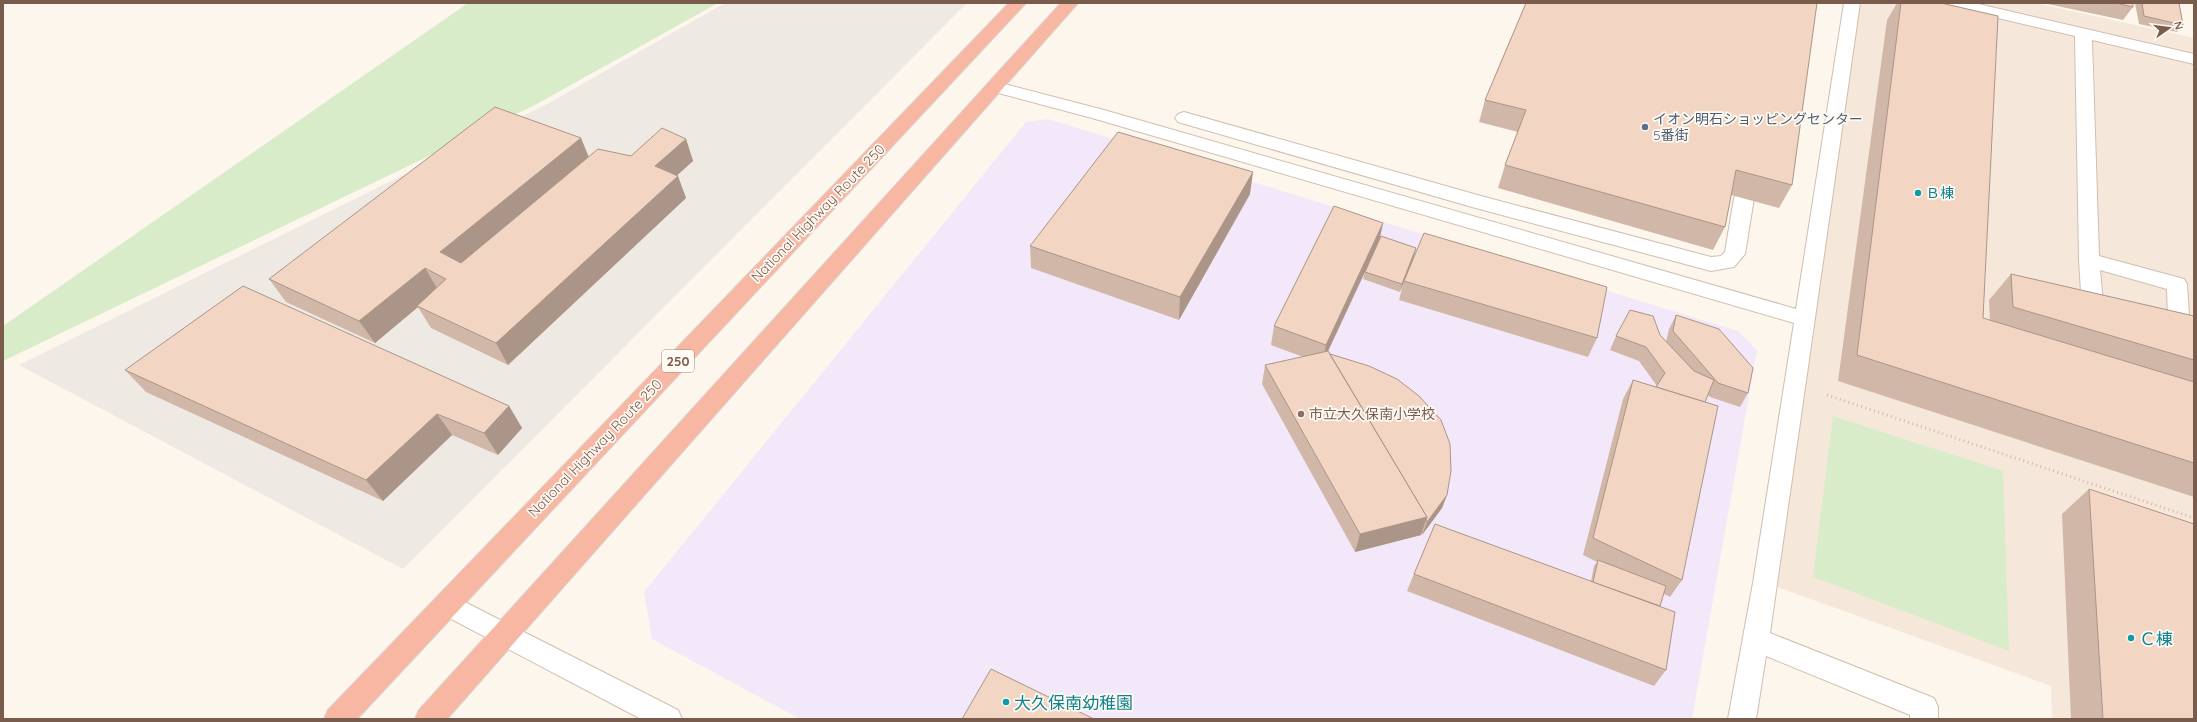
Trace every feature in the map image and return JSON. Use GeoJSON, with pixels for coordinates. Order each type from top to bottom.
{"type":"FeatureCollection","features":[{"type":"Feature","properties":{"kind":"highway","name":"National Highway Route 250"},"geometry":{"type":"LineString","coordinates":[[338,719],[1018,3]]}},
{"type":"Feature","properties":{"kind":"highway"},"geometry":{"type":"LineString","coordinates":[[429,719],[1070,3]]}},
{"type":"Feature","properties":{"kind":"street"},"geometry":{"type":"LineString","coordinates":[[1742,719],[1756,640],[1794,383],[1806,319],[1852,3]]}},
{"type":"Feature","properties":{"kind":"street"},"geometry":{"type":"LineString","coordinates":[[1953,3],[2194,59]]}},
{"type":"Feature","properties":{"kind":"street"},"geometry":{"type":"LineString","coordinates":[[2083,33],[2089,260],[2094,308],[2122,315]]}},
{"type":"Feature","properties":{"kind":"street"},"geometry":{"type":"LineString","coordinates":[[996,87],[1098,114],[1806,319]]}},
{"type":"Feature","properties":{"kind":"street"},"geometry":{"type":"LineString","coordinates":[[1184,118],[1479,202],[1711,264],[1727,262],[1735,254],[1744,198]]}},
{"type":"Feature","properties":{"kind":"street"},"geometry":{"type":"LineString","coordinates":[[2089,260],[2177,284],[2179,331],[2150,323]]}},
{"type":"Feature","properties":{"kind":"street"},"geometry":{"type":"LineString","coordinates":[[447,604],[668,719]]}},
{"type":"Feature","properties":{"kind":"street"},"geometry":{"type":"LineString","coordinates":[[1756,640],[1924,706],[1924,719]]}},
{"type":"Feature","properties":{"kind":"path"},"geometry":{"type":"LineString","coordinates":[[1794,383],[2194,518]]}},
{"type":"Feature","properties":{"kind":"shaded area"},"geometry":{"type":"Polygon","coordinates":[[[725,3],[967,3],[403,569],[19,365],[549,103],[725,3]]]}},
{"type":"Feature","properties":{"kind":"shaded area"},"geometry":{"type":"Polygon","coordinates":[[[1845,3],[2035,3],[2194,38],[2194,719],[2052,719],[2051,686],[1766,583],[1845,3]]]}},
{"type":"Feature","properties":{"kind":"shaded area"},"geometry":{"type":"Polygon","coordinates":[[[1048,119],[1738,331],[1757,350],[1692,719],[800,719],[652,639],[644,592],[1026,122],[1048,119]]]}},
{"type":"Feature","properties":{"kind":"green space"},"geometry":{"type":"Polygon","coordinates":[[[468,3],[718,3],[535,105],[3,361],[3,326],[468,3]]]}},
{"type":"Feature","properties":{"kind":"green space"},"geometry":{"type":"Polygon","coordinates":[[[1833,416],[2003,471],[2009,651],[1813,577],[1833,416]]]}},
{"type":"Feature","properties":{"kind":"building","name":"イオン明石ショッピングセンター 5番街"},"geometry":{"type":"Polygon","coordinates":[[[1526,3],[1817,3],[1792,185],[1736,170],[1725,227],[1505,165],[1526,110],[1485,100],[1526,3]]]}},
{"type":"Feature","properties":{"kind":"building","name":"Ｂ棟"},"geometry":{"type":"Polygon","coordinates":[[[1901,3],[1941,3],[1998,16],[1983,318],[2194,382],[2194,463],[1857,355],[1901,3]]]}},
{"type":"Feature","properties":{"kind":"building"},"geometry":{"type":"Polygon","coordinates":[[[2116,3],[2133,3],[2133,7],[2116,3]]]}},
{"type":"Feature","properties":{"kind":"building"},"geometry":{"type":"Polygon","coordinates":[[[2142,3],[2179,3],[2183,25],[2144,16],[2142,3]]]}},
{"type":"Feature","properties":{"kind":"building"},"geometry":{"type":"Polygon","coordinates":[[[495,107],[581,138],[440,252],[461,263],[598,149],[631,156],[662,128],[686,139],[655,166],[678,176],[496,343],[417,306],[446,279],[425,268],[359,321],[269,279],[495,107]]]}},
{"type":"Feature","properties":{"kind":"building"},"geometry":{"type":"Polygon","coordinates":[[[1118,132],[1253,172],[1180,297],[1030,246],[1118,132]]]}},
{"type":"Feature","properties":{"kind":"building"},"geometry":{"type":"Polygon","coordinates":[[[1334,206],[1383,223],[1326,345],[1274,326],[1334,206]]]}},
{"type":"Feature","properties":{"kind":"building"},"geometry":{"type":"Polygon","coordinates":[[[1424,233],[1607,287],[1597,338],[1404,281],[1424,233]]]}},
{"type":"Feature","properties":{"kind":"building"},"geometry":{"type":"Polygon","coordinates":[[[1381,236],[1416,248],[1402,284],[1365,272],[1381,236]]]}},
{"type":"Feature","properties":{"kind":"building"},"geometry":{"type":"Polygon","coordinates":[[[2011,274],[2194,316],[2194,360],[2013,307],[2011,274]]]}},
{"type":"Feature","properties":{"kind":"building"},"geometry":{"type":"Polygon","coordinates":[[[243,286],[509,406],[484,433],[437,414],[366,480],[125,370],[243,286]]]}},
{"type":"Feature","properties":{"kind":"building"},"geometry":{"type":"Polygon","coordinates":[[[1630,310],[1653,316],[1660,335],[1694,371],[1714,380],[1705,402],[1656,387],[1665,373],[1646,347],[1616,336],[1630,310]]]}},
{"type":"Feature","properties":{"kind":"building"},"geometry":{"type":"Polygon","coordinates":[[[1676,315],[1719,329],[1753,368],[1748,393],[1718,383],[1673,331],[1676,315]]]}},
{"type":"Feature","properties":{"kind":"building"},"geometry":{"type":"Polygon","coordinates":[[[1328,351],[1427,517],[1360,534],[1265,365],[1328,351]]]}},
{"type":"Feature","properties":{"kind":"building"},"geometry":{"type":"Polygon","coordinates":[[[1330,354],[1369,366],[1397,379],[1419,396],[1441,420],[1450,444],[1451,471],[1447,495],[1427,522],[1427,517],[1330,354]]]}},
{"type":"Feature","properties":{"kind":"building"},"geometry":{"type":"Polygon","coordinates":[[[1633,380],[1718,406],[1682,580],[1593,538],[1633,380]]]}},
{"type":"Feature","properties":{"kind":"building","name":"Ｃ棟"},"geometry":{"type":"Polygon","coordinates":[[[2089,489],[2194,524],[2194,719],[2103,719],[2089,489]]]}},
{"type":"Feature","properties":{"kind":"building"},"geometry":{"type":"Polygon","coordinates":[[[1435,524],[1675,612],[1666,670],[1414,574],[1435,524]]]}},
{"type":"Feature","properties":{"kind":"building"},"geometry":{"type":"Polygon","coordinates":[[[1598,560],[1666,586],[1660,606],[1593,582],[1598,560]]]}},
{"type":"Feature","properties":{"kind":"building"},"geometry":{"type":"Polygon","coordinates":[[[991,669],[1094,719],[962,719],[991,669]]]}},
{"type":"Feature","properties":{"kind":"place","name":"イオン明石ショッピングセンター 5番街"},"geometry":{"type":"Point","coordinates":[1645,127]}},
{"type":"Feature","properties":{"kind":"place","name":"Ｂ棟"},"geometry":{"type":"Point","coordinates":[1918,193]}},
{"type":"Feature","properties":{"kind":"place","name":"市立大久保南小学校"},"geometry":{"type":"Point","coordinates":[1301,414]}},
{"type":"Feature","properties":{"kind":"place","name":"Ｃ棟"},"geometry":{"type":"Point","coordinates":[2131,638]}},
{"type":"Feature","properties":{"kind":"place","name":"大久保南幼稚園"},"geometry":{"type":"Point","coordinates":[1006,702]}}]}
